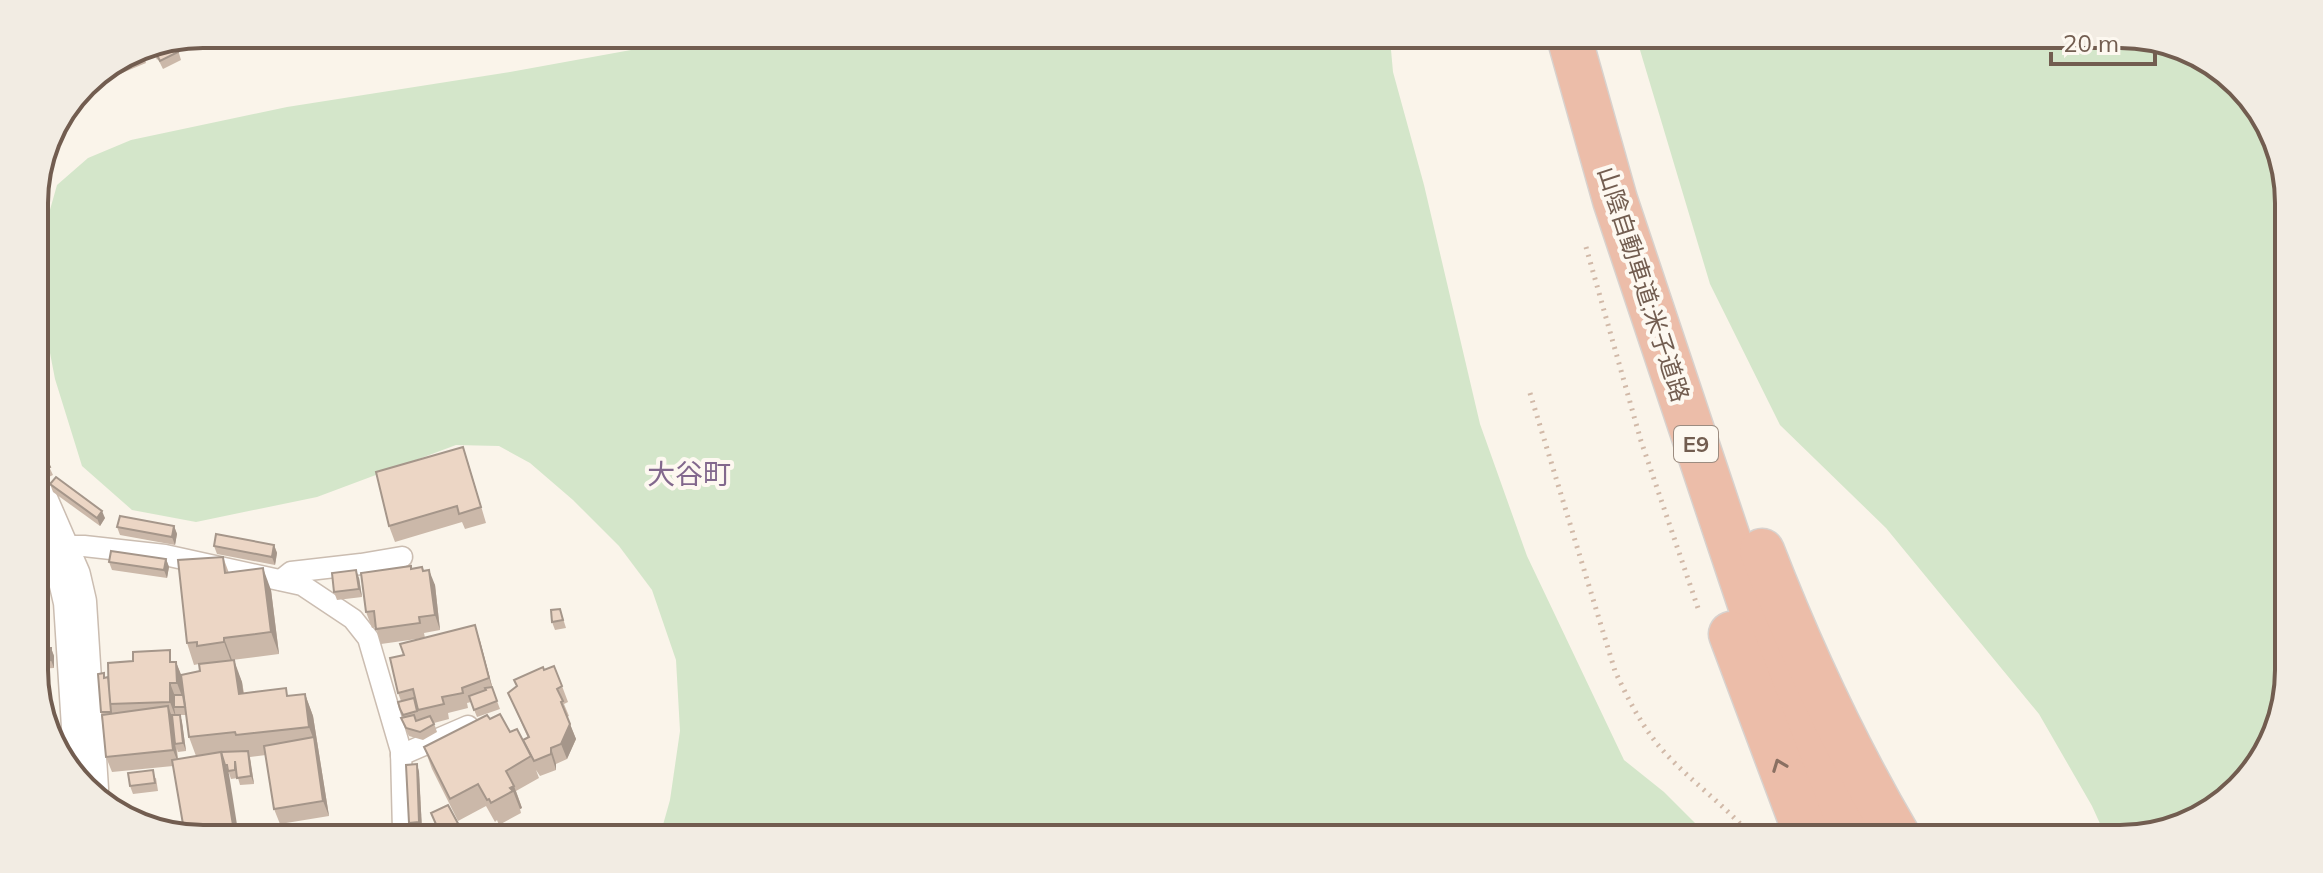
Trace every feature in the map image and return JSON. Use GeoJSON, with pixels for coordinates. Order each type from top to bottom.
{"type":"FeatureCollection","features":[{"type":"Feature","properties":{"kind":"highway","name":"山陰自動車道;米子道路"},"geometry":{"type":"LineString","coordinates":[[1572,48],[1615,200],[1758,628],[1843,825]]}},
{"type":"Feature","properties":{"kind":"highway","name":"山陰自動車道;米子道路"},"geometry":{"type":"LineString","coordinates":[[1596,48],[1633,190],[1692,384],[1779,621],[1865,825]]}},
{"type":"Feature","properties":{"kind":"highway"},"geometry":{"type":"LineString","coordinates":[[1615,200],[1640,351],[1730,633],[1802,825]]}},
{"type":"Feature","properties":{"kind":"highway"},"geometry":{"type":"LineString","coordinates":[[1670,309],[1783,606],[1837,722],[1892,825]]}},
{"type":"Feature","properties":{"kind":"street"},"geometry":{"type":"LineString","coordinates":[[48,548],[69,576],[75,602],[86,771]]}},
{"type":"Feature","properties":{"kind":"lane"},"geometry":{"type":"LineString","coordinates":[[48,544],[165,555],[302,585],[353,619],[368,638],[401,755],[403,825]]}},
{"type":"Feature","properties":{"kind":"lane"},"geometry":{"type":"LineString","coordinates":[[281,580],[291,572],[402,557]]}},
{"type":"Feature","properties":{"kind":"lane"},"geometry":{"type":"LineString","coordinates":[[401,755],[468,726]]}},
{"type":"Feature","properties":{"kind":"path"},"geometry":{"type":"LineString","coordinates":[[1583,237],[1641,441],[1701,617]]}},
{"type":"Feature","properties":{"kind":"path"},"geometry":{"type":"LineString","coordinates":[[1530,393],[1615,671],[1632,708],[1666,754],[1742,825]]}},
{"type":"Feature","properties":{"kind":"green space"},"geometry":{"type":"Polygon","coordinates":[[[642,48],[1391,48],[1393,72],[1424,185],[1480,424],[1527,556],[1624,760],[1664,792],[1697,825],[663,825],[670,800],[680,731],[676,660],[652,590],[619,546],[530,463],[499,446],[456,445],[317,497],[196,522],[132,510],[82,466],[55,379],[48,342],[48,217],[57,185],[88,158],[131,140],[287,107],[642,48]]]}},
{"type":"Feature","properties":{"kind":"green space"},"geometry":{"type":"Polygon","coordinates":[[[1639,48],[2140,49],[2188,64],[2222,87],[2249,117],[2259,135],[2272,173],[2275,203],[2274,690],[2259,738],[2236,772],[2214,793],[2179,813],[2140,824],[2101,825],[2039,714],[1886,528],[1780,425],[1710,284],[1639,48]]]}},
{"type":"Feature","properties":{"kind":"building"},"geometry":{"type":"Polygon","coordinates":[[[177,50],[178,52],[160,61],[157,55],[177,50]]]}},
{"type":"Feature","properties":{"kind":"building"},"geometry":{"type":"Polygon","coordinates":[[[463,447],[481,507],[459,514],[457,506],[389,526],[376,472],[463,447]]]}},
{"type":"Feature","properties":{"kind":"building"},"geometry":{"type":"Polygon","coordinates":[[[56,477],[102,511],[97,518],[50,484],[56,477]]]}},
{"type":"Feature","properties":{"kind":"building"},"geometry":{"type":"Polygon","coordinates":[[[120,516],[174,526],[172,537],[117,527],[120,516]]]}},
{"type":"Feature","properties":{"kind":"building"},"geometry":{"type":"Polygon","coordinates":[[[216,534],[274,545],[272,557],[214,546],[216,534]]]}},
{"type":"Feature","properties":{"kind":"building"},"geometry":{"type":"Polygon","coordinates":[[[111,551],[166,559],[164,570],[109,562],[111,551]]]}},
{"type":"Feature","properties":{"kind":"building"},"geometry":{"type":"Polygon","coordinates":[[[223,557],[225,573],[263,568],[271,632],[224,638],[224,642],[197,646],[197,642],[187,643],[178,560],[223,557]]]}},
{"type":"Feature","properties":{"kind":"building"},"geometry":{"type":"Polygon","coordinates":[[[411,566],[411,569],[422,567],[423,571],[429,570],[435,615],[419,617],[420,623],[376,629],[374,611],[366,612],[361,573],[411,566]]]}},
{"type":"Feature","properties":{"kind":"building"},"geometry":{"type":"Polygon","coordinates":[[[356,570],[359,589],[334,592],[332,573],[356,570]]]}},
{"type":"Feature","properties":{"kind":"building"},"geometry":{"type":"Polygon","coordinates":[[[560,609],[563,620],[552,622],[551,610],[560,609]]]}},
{"type":"Feature","properties":{"kind":"building"},"geometry":{"type":"Polygon","coordinates":[[[475,625],[489,678],[462,688],[463,693],[442,697],[444,704],[418,710],[413,689],[398,693],[390,658],[404,655],[400,644],[475,625]]]}},
{"type":"Feature","properties":{"kind":"building"},"geometry":{"type":"Polygon","coordinates":[[[170,650],[170,662],[176,662],[177,683],[170,683],[170,702],[109,704],[108,663],[133,661],[133,652],[170,650]]]}},
{"type":"Feature","properties":{"kind":"building"},"geometry":{"type":"Polygon","coordinates":[[[234,660],[239,694],[286,688],[287,696],[305,694],[309,727],[189,737],[181,675],[200,671],[199,664],[234,660]]]}},
{"type":"Feature","properties":{"kind":"building"},"geometry":{"type":"Polygon","coordinates":[[[554,666],[562,686],[557,689],[570,724],[561,744],[551,748],[551,754],[534,761],[523,740],[529,737],[508,693],[517,686],[514,680],[543,667],[544,670],[554,666]]]}},
{"type":"Feature","properties":{"kind":"building"},"geometry":{"type":"Polygon","coordinates":[[[104,673],[104,678],[108,677],[111,712],[101,712],[98,674],[104,673]]]}},
{"type":"Feature","properties":{"kind":"building"},"geometry":{"type":"Polygon","coordinates":[[[492,687],[497,701],[474,710],[469,696],[492,687]]]}},
{"type":"Feature","properties":{"kind":"building"},"geometry":{"type":"Polygon","coordinates":[[[174,695],[183,695],[185,707],[174,707],[174,695]]]}},
{"type":"Feature","properties":{"kind":"building"},"geometry":{"type":"Polygon","coordinates":[[[414,698],[417,711],[403,715],[398,702],[414,698]]]}},
{"type":"Feature","properties":{"kind":"building"},"geometry":{"type":"Polygon","coordinates":[[[168,706],[173,750],[106,757],[102,715],[168,706]]]}},
{"type":"Feature","properties":{"kind":"building"},"geometry":{"type":"Polygon","coordinates":[[[500,714],[510,732],[517,729],[531,756],[506,771],[514,786],[510,788],[513,791],[491,803],[478,784],[450,799],[424,747],[487,715],[490,719],[500,714]]]}},
{"type":"Feature","properties":{"kind":"building"},"geometry":{"type":"Polygon","coordinates":[[[172,715],[180,715],[183,743],[175,744],[172,715]]]}},
{"type":"Feature","properties":{"kind":"building"},"geometry":{"type":"Polygon","coordinates":[[[414,715],[416,721],[430,716],[434,724],[420,732],[406,728],[401,718],[414,715]]]}},
{"type":"Feature","properties":{"kind":"building"},"geometry":{"type":"Polygon","coordinates":[[[314,737],[323,801],[274,809],[264,746],[314,737]]]}},
{"type":"Feature","properties":{"kind":"building"},"geometry":{"type":"Polygon","coordinates":[[[248,751],[251,776],[237,778],[235,761],[235,770],[228,771],[221,752],[248,751]]]}},
{"type":"Feature","properties":{"kind":"building"},"geometry":{"type":"Polygon","coordinates":[[[221,752],[233,825],[183,824],[172,760],[221,752]]]}},
{"type":"Feature","properties":{"kind":"building"},"geometry":{"type":"Polygon","coordinates":[[[417,764],[419,822],[409,823],[406,765],[417,764]]]}},
{"type":"Feature","properties":{"kind":"building"},"geometry":{"type":"Polygon","coordinates":[[[153,770],[155,783],[130,786],[128,773],[153,770]]]}},
{"type":"Feature","properties":{"kind":"building"},"geometry":{"type":"Polygon","coordinates":[[[448,805],[459,825],[436,825],[431,813],[448,805]]]}},
{"type":"Feature","properties":{"kind":"district","name":"大谷町"},"geometry":{"type":"Point","coordinates":[689,473]}}]}
